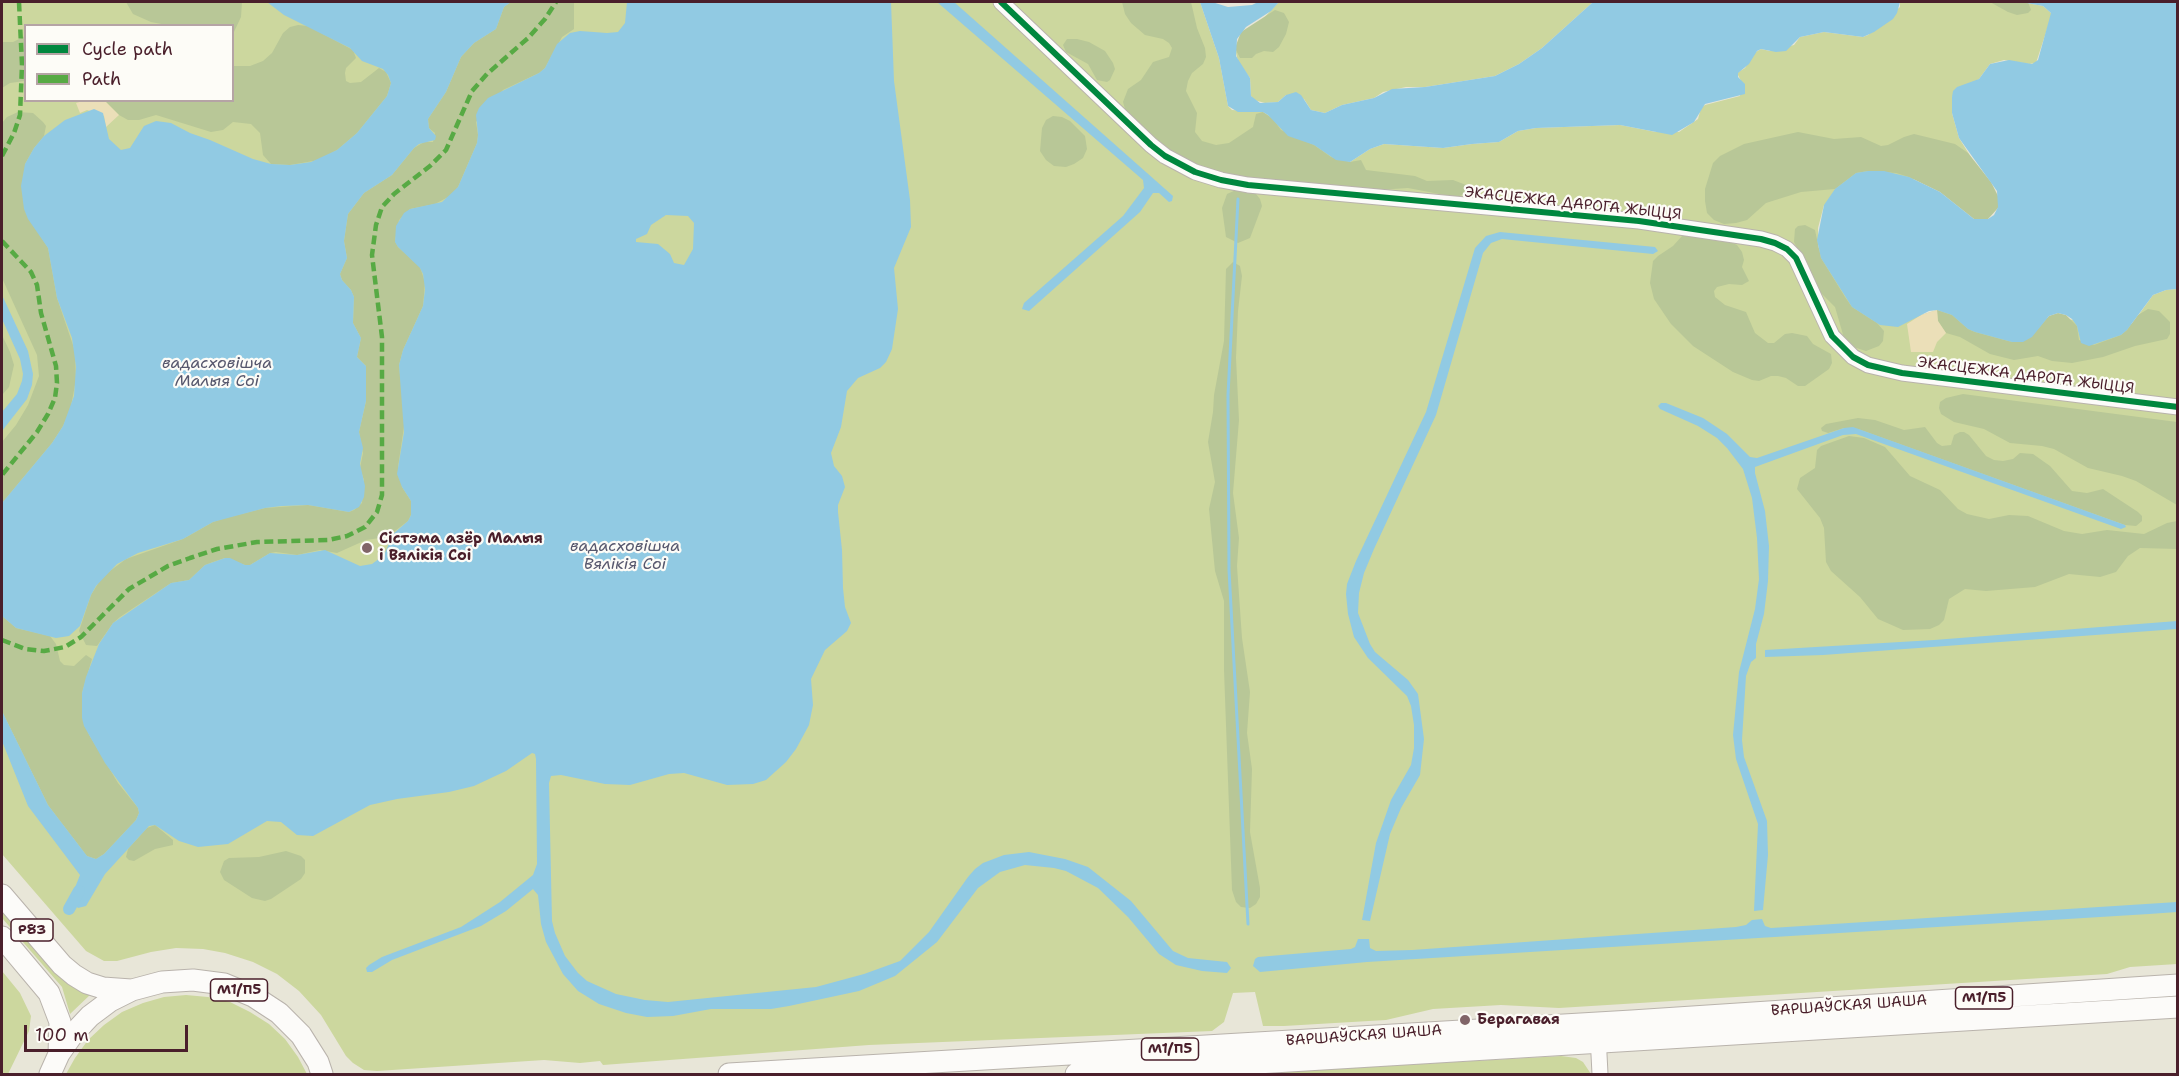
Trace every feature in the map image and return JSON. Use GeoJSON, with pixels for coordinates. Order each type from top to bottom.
{"type":"FeatureCollection","features":[{"type":"Feature","properties":{"kind":"highway","name":"Р83"},"geometry":{"type":"LineString","coordinates":[[2,895],[62,965],[74,975],[87,983],[132,990]]}},
{"type":"Feature","properties":{"kind":"highway","name":"Р83"},"geometry":{"type":"LineString","coordinates":[[2,937],[49,993],[60,1022],[59,1054]]}},
{"type":"Feature","properties":{"kind":"highway","name":"М1/П5"},"geometry":{"type":"LineString","coordinates":[[50,1074],[59,1054],[73,1034],[90,1016],[110,1001],[132,990],[162,982],[193,980],[224,984],[253,996],[279,1013],[301,1035],[323,1070]]}},
{"type":"Feature","properties":{"kind":"highway","name":"ВАРШАЎСКАЯ ШАША"},"geometry":{"type":"LineString","coordinates":[[1076,1074],[2178,985]]}},
{"type":"Feature","properties":{"kind":"highway","name":"ВАРШАЎСКАЯ ШАША"},"geometry":{"type":"LineString","coordinates":[[729,1074],[2178,1007]]}},
{"type":"Feature","properties":{"kind":"street","name":"ЭКАСЦЕЖКА ДАРОГА ЖЫЦЦЯ"},"geometry":{"type":"LineString","coordinates":[[1001,2],[1151,145],[1165,156],[1195,172],[1248,185],[1639,221],[1761,239],[1787,249],[1796,258],[1832,336],[1853,357],[1868,365],[1902,373],[2178,407]]}},
{"type":"Feature","properties":{"kind":"street"},"geometry":{"type":"LineString","coordinates":[[1598,1033],[1600,1074]]}},
{"type":"Feature","properties":{"kind":"green space"},"geometry":{"type":"Polygon","coordinates":[[[2,2],[1200,2],[1219,58],[1228,106],[1232,110],[1263,112],[1350,162],[1370,149],[1384,144],[1443,148],[1499,142],[1518,131],[1536,128],[1620,125],[1656,132],[1679,132],[1698,119],[1701,108],[1705,105],[1740,96],[1741,81],[1737,73],[1745,68],[1754,53],[1761,49],[1770,51],[1794,45],[1800,37],[1824,32],[1863,37],[1900,7],[1900,2],[2021,2],[2043,6],[2051,13],[2036,63],[2004,60],[1990,64],[1979,79],[1952,97],[1952,113],[1959,138],[1974,162],[1824,205],[1818,228],[1818,249],[1921,315],[1937,310],[2132,324],[2153,295],[2177,289],[2177,964],[2130,967],[2107,974],[1559,1008],[1501,1005],[1433,1009],[1386,1020],[1284,1026],[1263,1026],[1255,992],[1233,993],[1224,1022],[1212,1031],[869,1045],[603,1065],[600,1061],[580,1063],[544,1060],[377,1071],[364,1070],[353,1063],[346,1056],[321,1015],[299,991],[277,974],[253,962],[203,949],[176,948],[117,961],[104,961],[86,951],[2,854],[2,2]]]}},
{"type":"Feature","properties":{"kind":"green space"},"geometry":{"type":"Polygon","coordinates":[[[126,2],[242,2],[241,17],[234,32],[234,24],[162,24],[133,14],[126,2]]]}},
{"type":"Feature","properties":{"kind":"green space"},"geometry":{"type":"Polygon","coordinates":[[[511,2],[574,2],[574,29],[562,37],[545,68],[503,90],[476,122],[477,143],[458,187],[452,195],[435,204],[410,209],[399,220],[395,241],[398,247],[420,267],[425,282],[423,306],[403,350],[399,365],[405,420],[398,467],[402,487],[411,501],[411,515],[408,521],[387,537],[366,540],[337,553],[320,550],[297,555],[276,552],[250,565],[225,558],[205,565],[189,580],[171,583],[120,617],[97,646],[86,645],[79,631],[91,595],[102,577],[126,559],[183,539],[213,522],[265,508],[308,505],[349,512],[362,503],[364,480],[360,468],[363,453],[359,432],[366,401],[366,366],[357,357],[361,338],[353,323],[354,297],[340,274],[347,258],[344,241],[348,214],[364,193],[392,175],[414,148],[424,142],[433,142],[435,133],[429,128],[428,119],[446,92],[461,57],[474,43],[496,29],[504,7],[511,2]]]}},
{"type":"Feature","properties":{"kind":"green space"},"geometry":{"type":"Polygon","coordinates":[[[1122,2],[1191,2],[1206,57],[1203,64],[1192,73],[1186,91],[1197,113],[1195,132],[1202,141],[1216,145],[1229,143],[1253,127],[1256,114],[1263,112],[1273,119],[1281,130],[1314,145],[1331,157],[1350,162],[1361,160],[1366,170],[1415,176],[1427,181],[1453,180],[1466,185],[1469,190],[1467,194],[1455,197],[1408,188],[1378,190],[1253,180],[1210,170],[1179,157],[1158,142],[1125,109],[1123,102],[1128,89],[1141,80],[1153,62],[1169,57],[1172,48],[1163,39],[1145,35],[1131,23],[1125,14],[1122,2]]]}},
{"type":"Feature","properties":{"kind":"green space"},"geometry":{"type":"Polygon","coordinates":[[[1279,2],[1593,2],[1542,48],[1519,64],[1495,76],[1383,92],[1374,98],[1342,105],[1325,113],[1311,110],[1304,99],[1286,95],[1278,102],[1265,103],[1254,100],[1251,96],[1250,78],[1238,62],[1235,48],[1279,2]]]}},
{"type":"Feature","properties":{"kind":"green space"},"geometry":{"type":"Polygon","coordinates":[[[1990,2],[2028,2],[2031,10],[2028,13],[2017,15],[1990,2]]]}},
{"type":"Feature","properties":{"kind":"green space"},"geometry":{"type":"Polygon","coordinates":[[[1275,10],[1284,13],[1289,22],[1279,47],[1273,52],[1264,51],[1252,58],[1240,58],[1235,48],[1241,32],[1275,10]]]}},
{"type":"Feature","properties":{"kind":"green space"},"geometry":{"type":"Polygon","coordinates":[[[308,26],[353,50],[356,58],[346,68],[346,81],[361,82],[379,68],[386,72],[391,83],[387,96],[357,133],[337,150],[319,160],[290,165],[271,164],[263,155],[260,133],[251,124],[233,122],[223,130],[211,132],[156,115],[139,120],[128,120],[119,115],[106,102],[234,102],[234,66],[250,66],[263,61],[272,53],[283,33],[290,27],[308,26]]]}},
{"type":"Feature","properties":{"kind":"green space"},"geometry":{"type":"Polygon","coordinates":[[[24,36],[24,81],[10,83],[2,88],[2,42],[13,42],[24,36]]]}},
{"type":"Feature","properties":{"kind":"green space"},"geometry":{"type":"Polygon","coordinates":[[[1067,39],[1089,42],[1105,51],[1115,69],[1110,80],[1107,82],[1097,80],[1088,64],[1066,52],[1063,45],[1067,39]]]}},
{"type":"Feature","properties":{"kind":"green space"},"geometry":{"type":"Polygon","coordinates":[[[18,112],[33,113],[46,126],[44,136],[25,164],[36,229],[48,248],[57,298],[75,351],[76,380],[70,411],[63,426],[52,443],[2,503],[2,442],[28,405],[39,376],[37,355],[2,278],[2,123],[7,117],[18,112]]]}},
{"type":"Feature","properties":{"kind":"green space"},"geometry":{"type":"Polygon","coordinates":[[[1053,116],[1070,121],[1085,136],[1087,149],[1083,158],[1066,167],[1054,166],[1040,151],[1042,128],[1046,120],[1053,116]]]}},
{"type":"Feature","properties":{"kind":"green space"},"geometry":{"type":"Polygon","coordinates":[[[1798,132],[1834,139],[1861,137],[1881,146],[1914,134],[1955,144],[1968,153],[1991,182],[1999,198],[1998,208],[1988,219],[1974,219],[1940,192],[1909,177],[1896,173],[1868,171],[1856,173],[1835,189],[1801,192],[1766,203],[1747,220],[1736,223],[1724,224],[1714,220],[1707,213],[1705,189],[1713,163],[1720,156],[1744,144],[1798,132]]]}},
{"type":"Feature","properties":{"kind":"green space"},"geometry":{"type":"Polygon","coordinates":[[[1236,190],[1256,194],[1262,206],[1250,238],[1238,243],[1226,237],[1222,208],[1227,194],[1236,190]]]}},
{"type":"Feature","properties":{"kind":"green space"},"geometry":{"type":"Polygon","coordinates":[[[1805,225],[1815,230],[1821,258],[1852,307],[1877,323],[1884,331],[1883,341],[1879,346],[1866,351],[1850,346],[1844,338],[1835,307],[1820,292],[1794,242],[1795,229],[1805,225]]]}},
{"type":"Feature","properties":{"kind":"green space"},"geometry":{"type":"Polygon","coordinates":[[[1683,235],[1728,241],[1737,245],[1742,252],[1744,260],[1742,267],[1749,281],[1742,285],[1729,284],[1717,287],[1714,291],[1715,297],[1725,305],[1746,312],[1755,333],[1768,343],[1774,343],[1785,334],[1807,336],[1813,344],[1831,354],[1832,363],[1829,369],[1805,386],[1798,386],[1778,376],[1759,381],[1752,380],[1733,372],[1693,346],[1671,324],[1654,299],[1650,283],[1653,261],[1683,235]]]}},
{"type":"Feature","properties":{"kind":"green space"},"geometry":{"type":"Polygon","coordinates":[[[1233,262],[1240,266],[1242,276],[1236,358],[1239,420],[1233,493],[1239,538],[1237,566],[1242,638],[1250,692],[1247,733],[1252,769],[1250,832],[1260,888],[1260,897],[1250,908],[1241,907],[1236,902],[1232,890],[1224,670],[1224,601],[1215,571],[1209,509],[1215,482],[1208,442],[1224,341],[1226,269],[1233,262]]]}},
{"type":"Feature","properties":{"kind":"green space"},"geometry":{"type":"Polygon","coordinates":[[[2148,309],[2159,311],[2170,322],[2170,334],[2167,339],[2072,363],[2052,361],[2038,356],[2014,360],[1990,354],[1960,337],[1946,333],[1938,321],[1937,310],[1952,315],[1975,332],[2012,342],[2038,329],[2049,316],[2058,313],[2066,315],[2077,326],[2079,340],[2094,345],[2121,335],[2138,315],[2148,309]]]}},
{"type":"Feature","properties":{"kind":"green space"},"geometry":{"type":"Polygon","coordinates":[[[2,335],[14,365],[9,387],[2,395],[2,335]]]}},
{"type":"Feature","properties":{"kind":"green space"},"geometry":{"type":"Polygon","coordinates":[[[1963,394],[2177,422],[2177,505],[2136,481],[2088,468],[2054,449],[2010,443],[1984,429],[1954,422],[1941,414],[1940,402],[1946,398],[1963,394]]]}},
{"type":"Feature","properties":{"kind":"green space"},"geometry":{"type":"Polygon","coordinates":[[[1858,418],[1875,420],[1904,430],[1925,427],[1942,446],[1951,445],[1954,435],[1964,432],[1986,456],[1994,460],[2013,459],[2020,453],[2033,454],[2050,466],[2072,491],[2087,493],[2103,489],[2138,512],[2142,516],[2142,521],[2136,526],[2125,525],[1858,429],[1844,428],[1828,433],[1822,431],[1821,428],[1826,424],[1858,418]]]}},
{"type":"Feature","properties":{"kind":"green space"},"geometry":{"type":"Polygon","coordinates":[[[1849,436],[1864,438],[1885,447],[1910,476],[1940,490],[1958,509],[1967,514],[1989,519],[2009,515],[2028,516],[2064,531],[2082,534],[2107,530],[2144,534],[2167,523],[2177,521],[2177,549],[2140,548],[2128,556],[2116,572],[2100,577],[2069,574],[2035,587],[1986,591],[1965,589],[1949,599],[1944,620],[1939,625],[1930,629],[1903,630],[1878,619],[1860,597],[1831,571],[1826,562],[1824,528],[1820,518],[1797,489],[1800,478],[1815,468],[1817,450],[1821,446],[1849,436]]]}},
{"type":"Feature","properties":{"kind":"green space"},"geometry":{"type":"Polygon","coordinates":[[[2,616],[16,628],[50,636],[56,644],[60,661],[64,665],[74,666],[86,655],[92,659],[82,693],[88,733],[118,783],[138,808],[139,813],[136,820],[104,854],[96,859],[87,856],[48,805],[2,711],[2,616]]]}},
{"type":"Feature","properties":{"kind":"green space"},"geometry":{"type":"Polygon","coordinates":[[[155,825],[173,840],[173,845],[155,849],[134,861],[129,860],[126,857],[128,849],[147,828],[155,825]]]}},
{"type":"Feature","properties":{"kind":"green space"},"geometry":{"type":"Polygon","coordinates":[[[286,851],[301,856],[305,860],[305,873],[301,879],[265,901],[252,898],[224,880],[220,872],[224,861],[229,858],[259,857],[286,851]]]}},
{"type":"Feature","properties":{"kind":"green space"},"geometry":{"type":"Polygon","coordinates":[[[2,908],[91,994],[70,1014],[62,987],[2,918],[2,908]]]}},
{"type":"Feature","properties":{"kind":"green space"},"geometry":{"type":"Polygon","coordinates":[[[2,971],[20,993],[31,1016],[29,1031],[8,1074],[2,1074],[2,971]]]}},
{"type":"Feature","properties":{"kind":"green space"},"geometry":{"type":"Polygon","coordinates":[[[186,995],[230,1002],[269,1024],[285,1039],[307,1074],[66,1074],[88,1040],[122,1012],[164,997],[186,995]]]}},
{"type":"Feature","properties":{"kind":"green space"},"geometry":{"type":"Polygon","coordinates":[[[1561,1056],[1576,1058],[1583,1062],[1591,1074],[1241,1074],[1561,1056]]]}},
{"type":"Feature","properties":{"kind":"sand"},"geometry":{"type":"Polygon","coordinates":[[[106,102],[119,115],[106,127],[104,116],[87,110],[80,113],[76,103],[106,102]]]}},
{"type":"Feature","properties":{"kind":"sand"},"geometry":{"type":"Polygon","coordinates":[[[1937,310],[1938,321],[1946,333],[1937,342],[1933,352],[1911,352],[1907,324],[1921,315],[1937,310]]]}},
{"type":"Feature","properties":{"kind":"water","name":"вадасховішча Малыя Соі"},"geometry":{"type":"Polygon","coordinates":[[[267,2],[511,2],[504,7],[496,29],[474,43],[461,57],[446,92],[428,119],[429,128],[436,136],[435,140],[419,144],[414,148],[392,175],[364,193],[348,214],[344,241],[347,258],[340,274],[354,297],[353,323],[361,338],[357,357],[366,366],[366,401],[359,432],[363,448],[360,464],[365,486],[364,497],[359,507],[349,512],[308,505],[282,506],[265,508],[213,522],[183,539],[138,553],[117,564],[96,586],[80,626],[69,636],[56,638],[16,628],[2,616],[2,503],[52,443],[63,426],[74,396],[76,367],[72,338],[57,298],[48,248],[28,219],[24,209],[21,186],[25,164],[44,136],[65,120],[94,109],[103,113],[109,139],[121,150],[130,148],[144,126],[156,121],[171,123],[253,159],[271,164],[290,165],[311,162],[337,150],[357,133],[387,96],[391,83],[388,75],[383,69],[362,61],[350,48],[284,15],[267,2]]]}},
{"type":"Feature","properties":{"kind":"water","name":"вадасховішча Вялікія Соі"},"geometry":{"type":"Polygon","coordinates":[[[627,2],[891,2],[894,81],[910,200],[911,227],[894,268],[898,309],[892,349],[886,362],[880,368],[858,378],[847,391],[841,427],[831,453],[834,466],[842,476],[845,487],[838,505],[838,512],[845,607],[851,623],[847,631],[825,650],[811,679],[813,705],[809,725],[786,762],[766,780],[753,784],[727,785],[684,773],[669,774],[630,785],[605,784],[561,775],[551,776],[549,783],[552,921],[565,956],[587,981],[616,994],[645,1000],[668,1002],[816,987],[900,961],[929,932],[975,869],[983,863],[1004,855],[1029,852],[1065,859],[1088,867],[1131,901],[1173,951],[1188,958],[1227,962],[1231,968],[1227,973],[1202,971],[1176,965],[1159,954],[1128,917],[1098,888],[1066,871],[1025,865],[1000,872],[978,888],[937,942],[895,976],[859,991],[771,1009],[711,1009],[673,1016],[647,1017],[599,1004],[578,991],[563,974],[546,942],[541,924],[538,895],[533,889],[506,911],[481,926],[392,960],[372,972],[367,972],[366,968],[369,965],[382,957],[461,927],[500,902],[533,875],[537,864],[536,759],[535,754],[532,753],[506,771],[474,786],[370,805],[313,836],[297,835],[281,822],[267,821],[228,844],[198,847],[179,841],[155,825],[149,826],[105,874],[86,906],[78,908],[70,900],[80,875],[28,806],[2,741],[2,711],[48,805],[87,856],[96,859],[104,854],[136,820],[139,813],[138,808],[105,763],[84,726],[82,718],[82,693],[86,677],[99,644],[113,623],[171,583],[189,580],[205,565],[225,558],[250,565],[270,553],[297,555],[325,550],[360,566],[372,564],[384,555],[393,534],[408,521],[411,515],[411,501],[397,474],[404,432],[399,365],[403,350],[423,306],[425,289],[420,268],[395,242],[396,226],[404,213],[410,209],[442,202],[458,187],[477,143],[476,115],[488,98],[539,73],[545,68],[557,44],[570,33],[618,32],[625,23],[627,2]],[[666,215],[651,225],[647,234],[636,239],[636,242],[658,244],[670,254],[674,263],[684,265],[693,249],[694,223],[688,216],[666,215]]]}},
{"type":"Feature","properties":{"kind":"water"},"geometry":{"type":"Polygon","coordinates":[[[937,2],[954,2],[1173,196],[1172,201],[1169,202],[1159,193],[1153,193],[1140,212],[1029,311],[1022,309],[1024,303],[1123,216],[1144,188],[1143,180],[937,2]]]}},
{"type":"Feature","properties":{"kind":"water"},"geometry":{"type":"Polygon","coordinates":[[[1200,2],[1212,2],[1228,7],[1252,5],[1258,2],[1279,2],[1271,11],[1246,27],[1237,39],[1236,56],[1250,78],[1251,96],[1260,103],[1278,102],[1286,95],[1296,92],[1301,95],[1311,110],[1325,113],[1342,105],[1374,98],[1392,89],[1425,87],[1495,76],[1519,64],[1542,48],[1593,2],[1900,2],[1893,19],[1863,37],[1824,32],[1800,37],[1786,51],[1761,49],[1757,51],[1749,64],[1738,73],[1738,77],[1745,84],[1745,94],[1705,104],[1694,122],[1672,135],[1620,125],[1536,128],[1518,131],[1499,142],[1443,148],[1384,144],[1370,149],[1350,162],[1336,160],[1314,145],[1288,136],[1263,112],[1238,112],[1228,106],[1219,58],[1200,2]]]}},
{"type":"Feature","properties":{"kind":"water"},"geometry":{"type":"Polygon","coordinates":[[[2021,2],[2177,2],[2177,289],[2153,295],[2121,335],[2089,346],[2081,343],[2077,326],[2072,319],[2058,313],[2049,316],[2032,337],[2023,342],[2012,342],[1975,332],[1952,315],[1937,310],[1929,311],[1898,327],[1880,325],[1852,307],[1821,258],[1817,240],[1824,205],[1835,189],[1856,173],[1884,171],[1909,177],[1940,192],[1974,219],[1988,219],[1994,215],[1998,207],[1997,191],[1959,138],[1952,113],[1952,97],[1957,87],[1979,79],[1990,64],[2009,60],[2032,64],[2038,60],[2051,13],[2043,6],[2021,2]]]}},
{"type":"Feature","properties":{"kind":"water"},"geometry":{"type":"Polygon","coordinates":[[[1500,232],[1655,247],[1658,251],[1653,254],[1502,239],[1491,243],[1483,253],[1436,415],[1374,549],[1359,593],[1358,613],[1370,644],[1375,652],[1408,680],[1418,694],[1424,739],[1420,775],[1401,808],[1390,834],[1370,921],[1362,920],[1376,843],[1391,800],[1411,765],[1414,725],[1407,696],[1368,658],[1354,637],[1348,614],[1347,584],[1426,412],[1475,248],[1486,236],[1500,232]]]}},
{"type":"Feature","properties":{"kind":"water"},"geometry":{"type":"Polygon","coordinates":[[[2,295],[28,351],[33,374],[27,399],[2,431],[2,412],[17,394],[23,374],[20,359],[2,319],[2,295]]]}},
{"type":"Feature","properties":{"kind":"water"},"geometry":{"type":"Polygon","coordinates":[[[1661,403],[1703,418],[1727,434],[1750,457],[1757,458],[1844,428],[1853,427],[2126,527],[2121,529],[1856,434],[1843,435],[1755,467],[1765,511],[1769,546],[1768,581],[1764,614],[1756,644],[1756,658],[1751,662],[1746,676],[1742,740],[1744,757],[1767,821],[1768,855],[1763,910],[1754,911],[1758,824],[1736,759],[1733,735],[1739,672],[1755,609],[1759,579],[1752,498],[1743,469],[1727,448],[1717,438],[1698,426],[1660,409],[1658,406],[1661,403]]]}},
{"type":"Feature","properties":{"kind":"water"},"geometry":{"type":"Polygon","coordinates":[[[2177,621],[2177,629],[1823,655],[1765,657],[1765,650],[1934,640],[2177,621]]]}},
{"type":"Feature","properties":{"kind":"water"},"geometry":{"type":"Polygon","coordinates":[[[2177,902],[2177,912],[2149,914],[1367,962],[1260,972],[1253,966],[1258,957],[1351,949],[1355,947],[1358,939],[1369,939],[1370,948],[1376,951],[1412,950],[1736,927],[1746,925],[1752,920],[1762,919],[1765,926],[1771,928],[2177,902]]]}},
{"type":"Feature","properties":{"kind":"waterway"},"geometry":{"type":"LineString","coordinates":[[1238,199],[1228,395],[1229,570],[1248,924]]}},
{"type":"Feature","properties":{"kind":"waterway"},"geometry":{"type":"LineString","coordinates":[[69,909],[79,891]]}},
{"type":"Feature","properties":{"kind":"marked path"},"geometry":{"type":"LineString","coordinates":[[2,156],[20,115],[22,65],[19,2]]}},
{"type":"Feature","properties":{"kind":"marked path"},"geometry":{"type":"LineString","coordinates":[[2,640],[25,649],[44,651],[65,647],[81,637],[129,589],[168,566],[217,549],[257,542],[328,540],[347,536],[365,527],[377,512],[382,495],[382,337],[372,255],[376,225],[382,207],[446,150],[472,91],[487,74],[528,38],[556,2]]}},
{"type":"Feature","properties":{"kind":"marked path"},"geometry":{"type":"LineString","coordinates":[[2,241],[31,272],[37,285],[41,313],[56,366],[57,383],[55,398],[48,414],[37,432],[2,475]]}},
{"type":"Feature","properties":{"kind":"cycle path"},"geometry":{"type":"LineString","coordinates":[[1001,2],[1151,145],[1165,156],[1195,172],[1248,185],[1639,221],[1761,239],[1787,249],[1796,258],[1832,336],[1853,357],[1868,365],[1902,373],[2178,407]]}},
{"type":"Feature","properties":{"kind":"place","name":"Сістэма азёр Малыя і Вялікія Соі"},"geometry":{"type":"Point","coordinates":[367,548]}},
{"type":"Feature","properties":{"kind":"place","name":"Берагавая"},"geometry":{"type":"Point","coordinates":[1465,1020]}}]}
